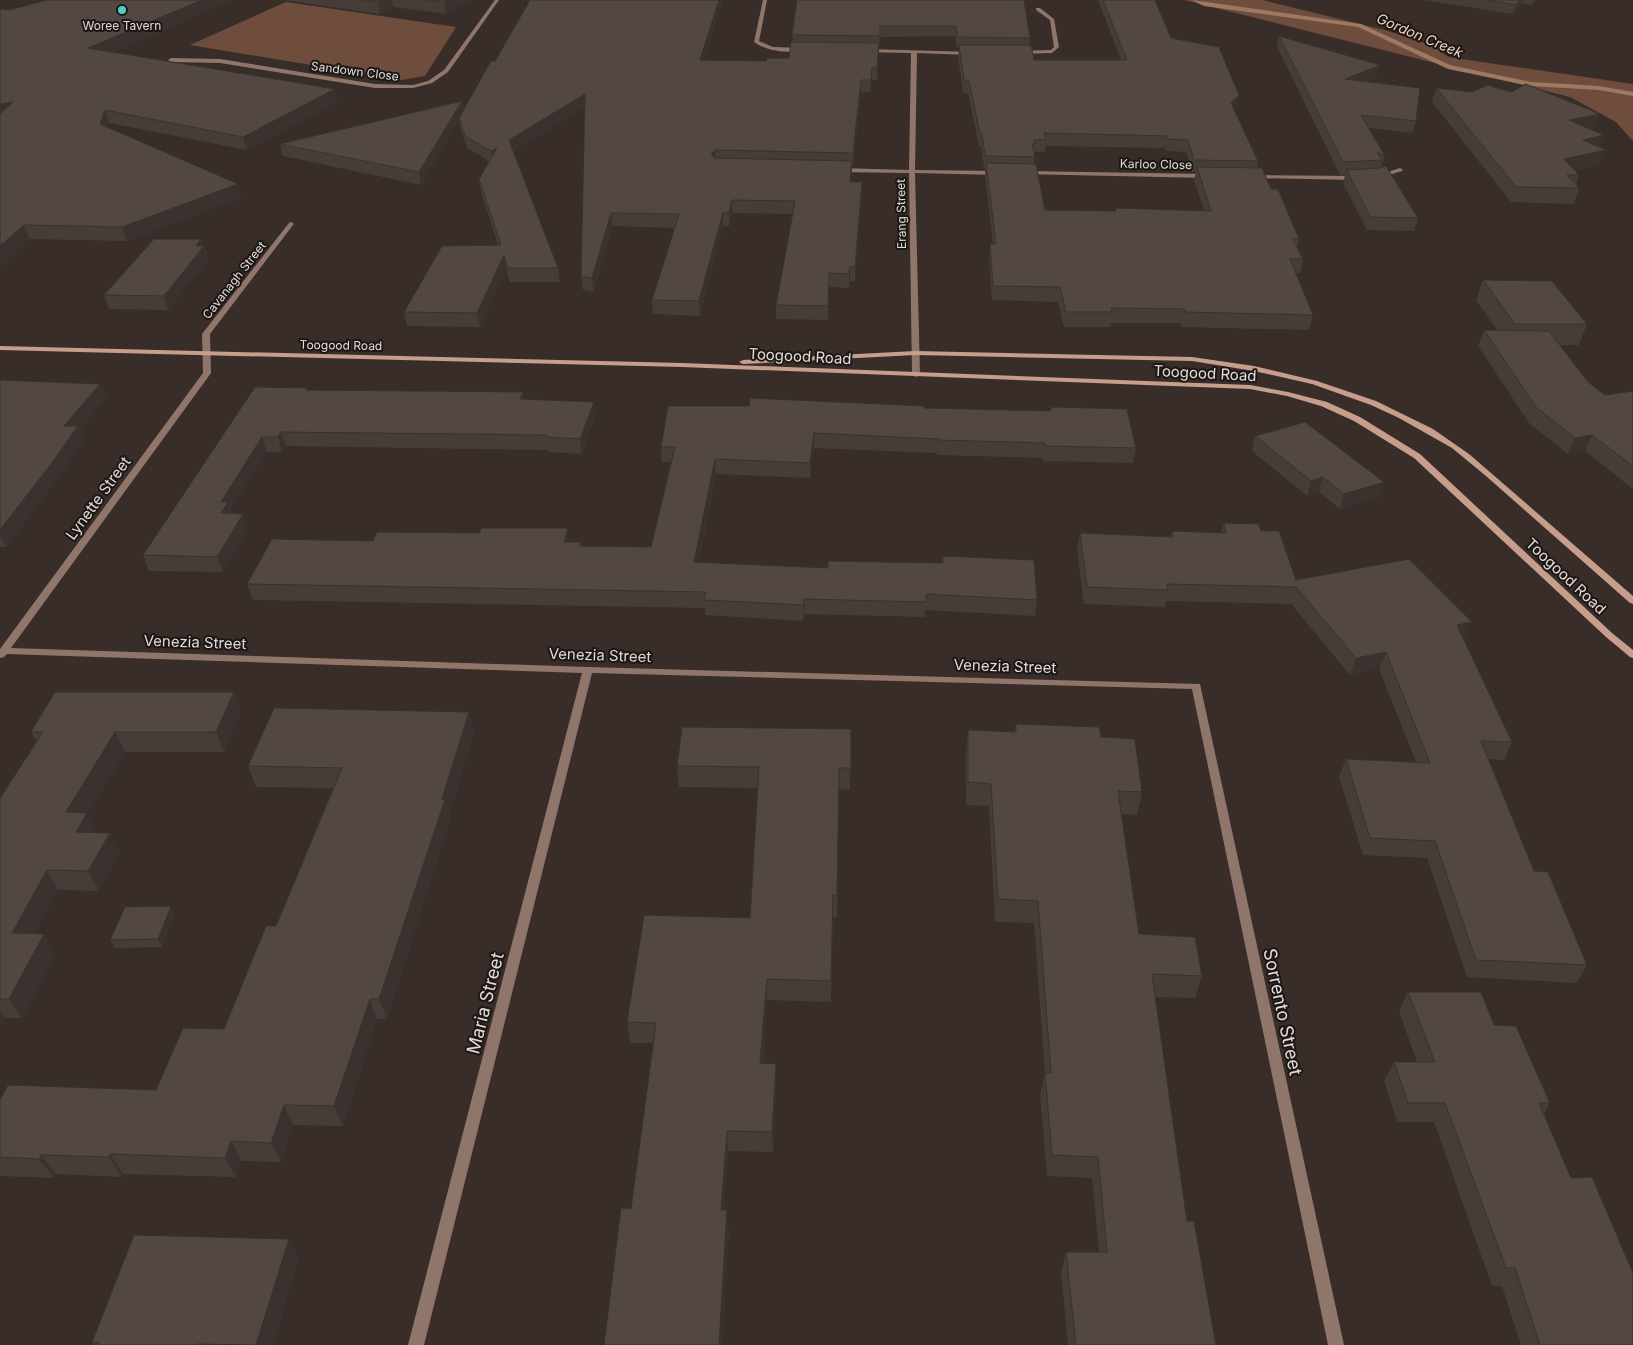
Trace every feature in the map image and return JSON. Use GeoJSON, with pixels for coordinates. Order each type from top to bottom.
{"type":"FeatureCollection","features":[{"type":"Feature","properties":{"kind":"street","name":"Sandown Close"},"geometry":{"type":"LineString","coordinates":[[171,60],[220,61],[375,86],[416,87],[436,81],[446,71],[497,0]]}},
{"type":"Feature","properties":{"kind":"street"},"geometry":{"type":"LineString","coordinates":[[765,0],[756,41],[761,45],[771,48],[811,50]]}},
{"type":"Feature","properties":{"kind":"street"},"geometry":{"type":"LineString","coordinates":[[1013,53],[1052,51],[1057,46],[1052,19],[1038,9]]}},
{"type":"Feature","properties":{"kind":"street"},"geometry":{"type":"LineString","coordinates":[[858,51],[973,52]]}},
{"type":"Feature","properties":{"kind":"street","name":"Erang Street"},"geometry":{"type":"LineString","coordinates":[[914,52],[912,171],[916,376]]}},
{"type":"Feature","properties":{"kind":"street"},"geometry":{"type":"LineString","coordinates":[[833,170],[1001,173]]}},
{"type":"Feature","properties":{"kind":"street"},"geometry":{"type":"LineString","coordinates":[[1375,177],[1400,170]]}},
{"type":"Feature","properties":{"kind":"street","name":"Karloo Close"},"geometry":{"type":"LineString","coordinates":[[1021,173],[1219,177]]}},
{"type":"Feature","properties":{"kind":"street"},"geometry":{"type":"LineString","coordinates":[[1249,177],[1366,178]]}},
{"type":"Feature","properties":{"kind":"street","name":"Cavanagh Street"},"geometry":{"type":"LineString","coordinates":[[205,353],[206,334],[291,224]]}},
{"type":"Feature","properties":{"kind":"street","name":"Toogood Road"},"geometry":{"type":"LineString","coordinates":[[0,348],[682,365],[916,376],[1250,387],[1288,394],[1324,404],[1357,419],[1417,456],[1609,635],[1633,655]]}},
{"type":"Feature","properties":{"kind":"street","name":"Lynette Street"},"geometry":{"type":"LineString","coordinates":[[2,653],[207,373],[205,353]]}},
{"type":"Feature","properties":{"kind":"street","name":"Toogood Road"},"geometry":{"type":"LineString","coordinates":[[682,365],[915,353],[1192,359],[1266,370],[1340,390],[1397,413],[1431,431],[1467,455],[1633,601]]}},
{"type":"Feature","properties":{"kind":"street","name":"Venezia Street"},"geometry":{"type":"LineString","coordinates":[[2,653],[1196,686]]}},
{"type":"Feature","properties":{"kind":"street","name":"Maria Street"},"geometry":{"type":"LineString","coordinates":[[416,1345],[588,670]]}},
{"type":"Feature","properties":{"kind":"street","name":"Sorrento Street"},"geometry":{"type":"LineString","coordinates":[[1196,686],[1336,1345]]}},
{"type":"Feature","properties":{"kind":"shaded area"},"geometry":{"type":"Polygon","coordinates":[[[1184,0],[1262,0],[1385,30],[1434,46],[1448,57],[1633,84],[1633,141],[1616,122],[1570,97],[1184,0]]]}},
{"type":"Feature","properties":{"kind":"shaded area"},"geometry":{"type":"Polygon","coordinates":[[[286,2],[456,27],[425,76],[402,80],[190,45],[286,2]]]}},
{"type":"Feature","properties":{"kind":"building"},"geometry":{"type":"Polygon","coordinates":[[[47,0],[202,0],[88,48],[335,89],[243,137],[105,110],[100,124],[238,184],[122,227],[24,225],[0,246],[0,114],[13,102],[0,104],[0,9],[9,10],[47,0]]]}},
{"type":"Feature","properties":{"kind":"building"},"geometry":{"type":"Polygon","coordinates":[[[363,0],[382,0],[378,2],[363,0]]]}},
{"type":"Feature","properties":{"kind":"building"},"geometry":{"type":"Polygon","coordinates":[[[427,0],[448,0],[444,2],[427,0]]]}},
{"type":"Feature","properties":{"kind":"building"},"geometry":{"type":"Polygon","coordinates":[[[530,0],[719,0],[700,60],[766,61],[767,58],[789,58],[791,42],[879,43],[877,68],[872,68],[871,80],[861,80],[853,153],[715,150],[711,154],[715,158],[852,161],[850,182],[862,182],[855,267],[850,267],[849,274],[829,273],[828,306],[776,305],[795,201],[732,200],[729,213],[723,212],[699,301],[652,300],[679,214],[611,213],[592,278],[581,276],[585,94],[509,140],[558,268],[508,268],[504,255],[477,313],[404,312],[442,246],[501,245],[479,179],[497,148],[491,151],[465,136],[459,118],[491,61],[495,61],[530,0]]]}},
{"type":"Feature","properties":{"kind":"building"},"geometry":{"type":"Polygon","coordinates":[[[797,0],[1024,0],[1030,38],[958,37],[956,26],[880,26],[880,36],[792,35],[797,0]]]}},
{"type":"Feature","properties":{"kind":"building"},"geometry":{"type":"Polygon","coordinates":[[[1103,0],[1155,0],[1171,38],[1219,47],[1239,95],[1231,103],[1258,161],[1194,160],[1188,140],[1168,139],[1167,136],[1044,133],[1046,140],[1034,140],[1035,144],[1032,144],[1035,157],[985,156],[982,134],[980,134],[969,81],[964,81],[959,45],[1031,45],[1034,60],[1127,60],[1103,0]]]}},
{"type":"Feature","properties":{"kind":"building"},"geometry":{"type":"Polygon","coordinates":[[[1486,0],[1520,0],[1516,5],[1486,0]]]}},
{"type":"Feature","properties":{"kind":"building"},"geometry":{"type":"Polygon","coordinates":[[[1279,36],[1380,65],[1345,79],[1420,88],[1416,121],[1361,115],[1385,156],[1377,152],[1382,160],[1343,162],[1279,36]]]}},
{"type":"Feature","properties":{"kind":"building"},"geometry":{"type":"Polygon","coordinates":[[[1526,84],[1600,114],[1569,120],[1604,135],[1583,140],[1606,150],[1564,159],[1579,175],[1567,175],[1579,188],[1516,187],[1436,88],[1472,92],[1488,85],[1511,92],[1526,84]]]}},
{"type":"Feature","properties":{"kind":"building"},"geometry":{"type":"Polygon","coordinates":[[[462,101],[419,172],[280,144],[462,101]]]}},
{"type":"Feature","properties":{"kind":"building"},"geometry":{"type":"Polygon","coordinates":[[[986,163],[1036,164],[1045,210],[1116,211],[1115,208],[1211,211],[1197,167],[1262,168],[1271,189],[1278,189],[1299,239],[1293,239],[1303,259],[1290,259],[1313,315],[1185,312],[1184,309],[1111,308],[1112,312],[1066,312],[1060,287],[993,286],[990,244],[996,244],[986,163]]]}},
{"type":"Feature","properties":{"kind":"building"},"geometry":{"type":"Polygon","coordinates":[[[1386,166],[1418,218],[1370,217],[1347,170],[1386,166]]]}},
{"type":"Feature","properties":{"kind":"building"},"geometry":{"type":"Polygon","coordinates":[[[154,239],[201,239],[196,246],[204,246],[164,296],[104,295],[154,239]]]}},
{"type":"Feature","properties":{"kind":"building"},"geometry":{"type":"Polygon","coordinates":[[[1483,280],[1552,281],[1587,324],[1515,324],[1483,280]]]}},
{"type":"Feature","properties":{"kind":"building"},"geometry":{"type":"Polygon","coordinates":[[[1484,330],[1549,331],[1588,382],[1605,395],[1633,391],[1633,466],[1592,435],[1575,438],[1536,407],[1484,330]]]}},
{"type":"Feature","properties":{"kind":"building"},"geometry":{"type":"Polygon","coordinates":[[[0,380],[100,384],[64,426],[78,426],[0,530],[0,380]]]}},
{"type":"Feature","properties":{"kind":"building"},"geometry":{"type":"Polygon","coordinates":[[[255,387],[308,388],[306,390],[523,392],[520,399],[594,402],[580,439],[546,437],[547,435],[281,432],[278,437],[262,437],[221,502],[228,502],[221,513],[243,514],[217,557],[143,555],[255,387]]]}},
{"type":"Feature","properties":{"kind":"building"},"geometry":{"type":"Polygon","coordinates":[[[750,398],[924,406],[924,408],[1051,411],[1051,407],[1127,409],[1136,448],[1045,446],[1045,443],[938,440],[814,433],[810,463],[715,459],[694,562],[828,568],[828,561],[943,563],[943,556],[1034,560],[1037,600],[926,594],[926,602],[804,599],[803,605],[704,600],[706,592],[247,584],[272,539],[373,541],[377,532],[480,533],[481,528],[568,528],[564,542],[581,542],[580,546],[651,547],[675,447],[661,447],[668,406],[749,406],[750,398]]]}},
{"type":"Feature","properties":{"kind":"building"},"geometry":{"type":"Polygon","coordinates":[[[1305,422],[1384,482],[1344,494],[1323,477],[1311,481],[1255,436],[1305,422]]]}},
{"type":"Feature","properties":{"kind":"building"},"geometry":{"type":"Polygon","coordinates":[[[1224,523],[1259,524],[1261,531],[1279,531],[1296,580],[1409,559],[1472,622],[1457,625],[1512,742],[1481,741],[1534,871],[1548,872],[1587,965],[1476,960],[1435,841],[1370,838],[1346,759],[1430,763],[1386,652],[1356,658],[1296,587],[1167,584],[1168,590],[1087,587],[1080,533],[1173,537],[1172,531],[1226,533],[1224,523]]]}},
{"type":"Feature","properties":{"kind":"building"},"geometry":{"type":"Polygon","coordinates":[[[55,692],[234,692],[216,732],[115,732],[66,812],[87,813],[76,832],[110,833],[88,871],[47,870],[12,933],[44,934],[9,999],[0,999],[0,798],[43,732],[31,732],[55,692]]]}},
{"type":"Feature","properties":{"kind":"building"},"geometry":{"type":"Polygon","coordinates":[[[274,708],[469,712],[442,799],[445,799],[379,999],[370,999],[334,1106],[284,1105],[271,1143],[231,1141],[225,1158],[110,1154],[109,1157],[41,1155],[39,1159],[0,1157],[0,1100],[8,1085],[156,1090],[183,1028],[224,1029],[266,926],[276,926],[342,768],[248,766],[274,708]]]}},
{"type":"Feature","properties":{"kind":"building"},"geometry":{"type":"Polygon","coordinates":[[[1016,724],[1099,727],[1101,737],[1135,739],[1142,792],[1118,791],[1139,934],[1195,937],[1202,976],[1152,974],[1187,1221],[1194,1221],[1216,1345],[1076,1345],[1066,1252],[1107,1252],[1098,1157],[1052,1155],[1045,1073],[1051,1073],[1038,901],[998,899],[991,784],[968,782],[968,730],[1016,732],[1016,724]]]}},
{"type":"Feature","properties":{"kind":"building"},"geometry":{"type":"Polygon","coordinates":[[[682,727],[851,729],[851,768],[839,768],[837,895],[833,895],[831,981],[767,979],[760,1063],[776,1064],[772,1132],[727,1131],[721,1210],[727,1210],[719,1345],[604,1345],[621,1208],[631,1209],[656,1023],[627,1022],[644,915],[750,918],[759,767],[677,766],[682,727]]]}},
{"type":"Feature","properties":{"kind":"building"},"geometry":{"type":"Polygon","coordinates":[[[171,906],[158,939],[110,940],[125,907],[171,906]]]}},
{"type":"Feature","properties":{"kind":"building"},"geometry":{"type":"Polygon","coordinates":[[[1408,992],[1481,992],[1494,1025],[1516,1026],[1550,1103],[1539,1103],[1571,1178],[1592,1177],[1633,1273],[1633,1345],[1540,1345],[1515,1268],[1506,1268],[1445,1103],[1408,1103],[1394,1062],[1435,1062],[1408,992]]]}},
{"type":"Feature","properties":{"kind":"building"},"geometry":{"type":"Polygon","coordinates":[[[134,1235],[289,1239],[256,1345],[98,1345],[99,1342],[92,1342],[134,1235]]]}},
{"type":"Feature","properties":{"kind":"waterway","name":"Gordon Creek"},"geometry":{"type":"LineString","coordinates":[[1195,0],[1204,4],[1359,25],[1448,67],[1531,84],[1599,88],[1633,94]]}},
{"type":"Feature","properties":{"kind":"place","name":"Woree Tavern"},"geometry":{"type":"Point","coordinates":[122,10]}}]}
